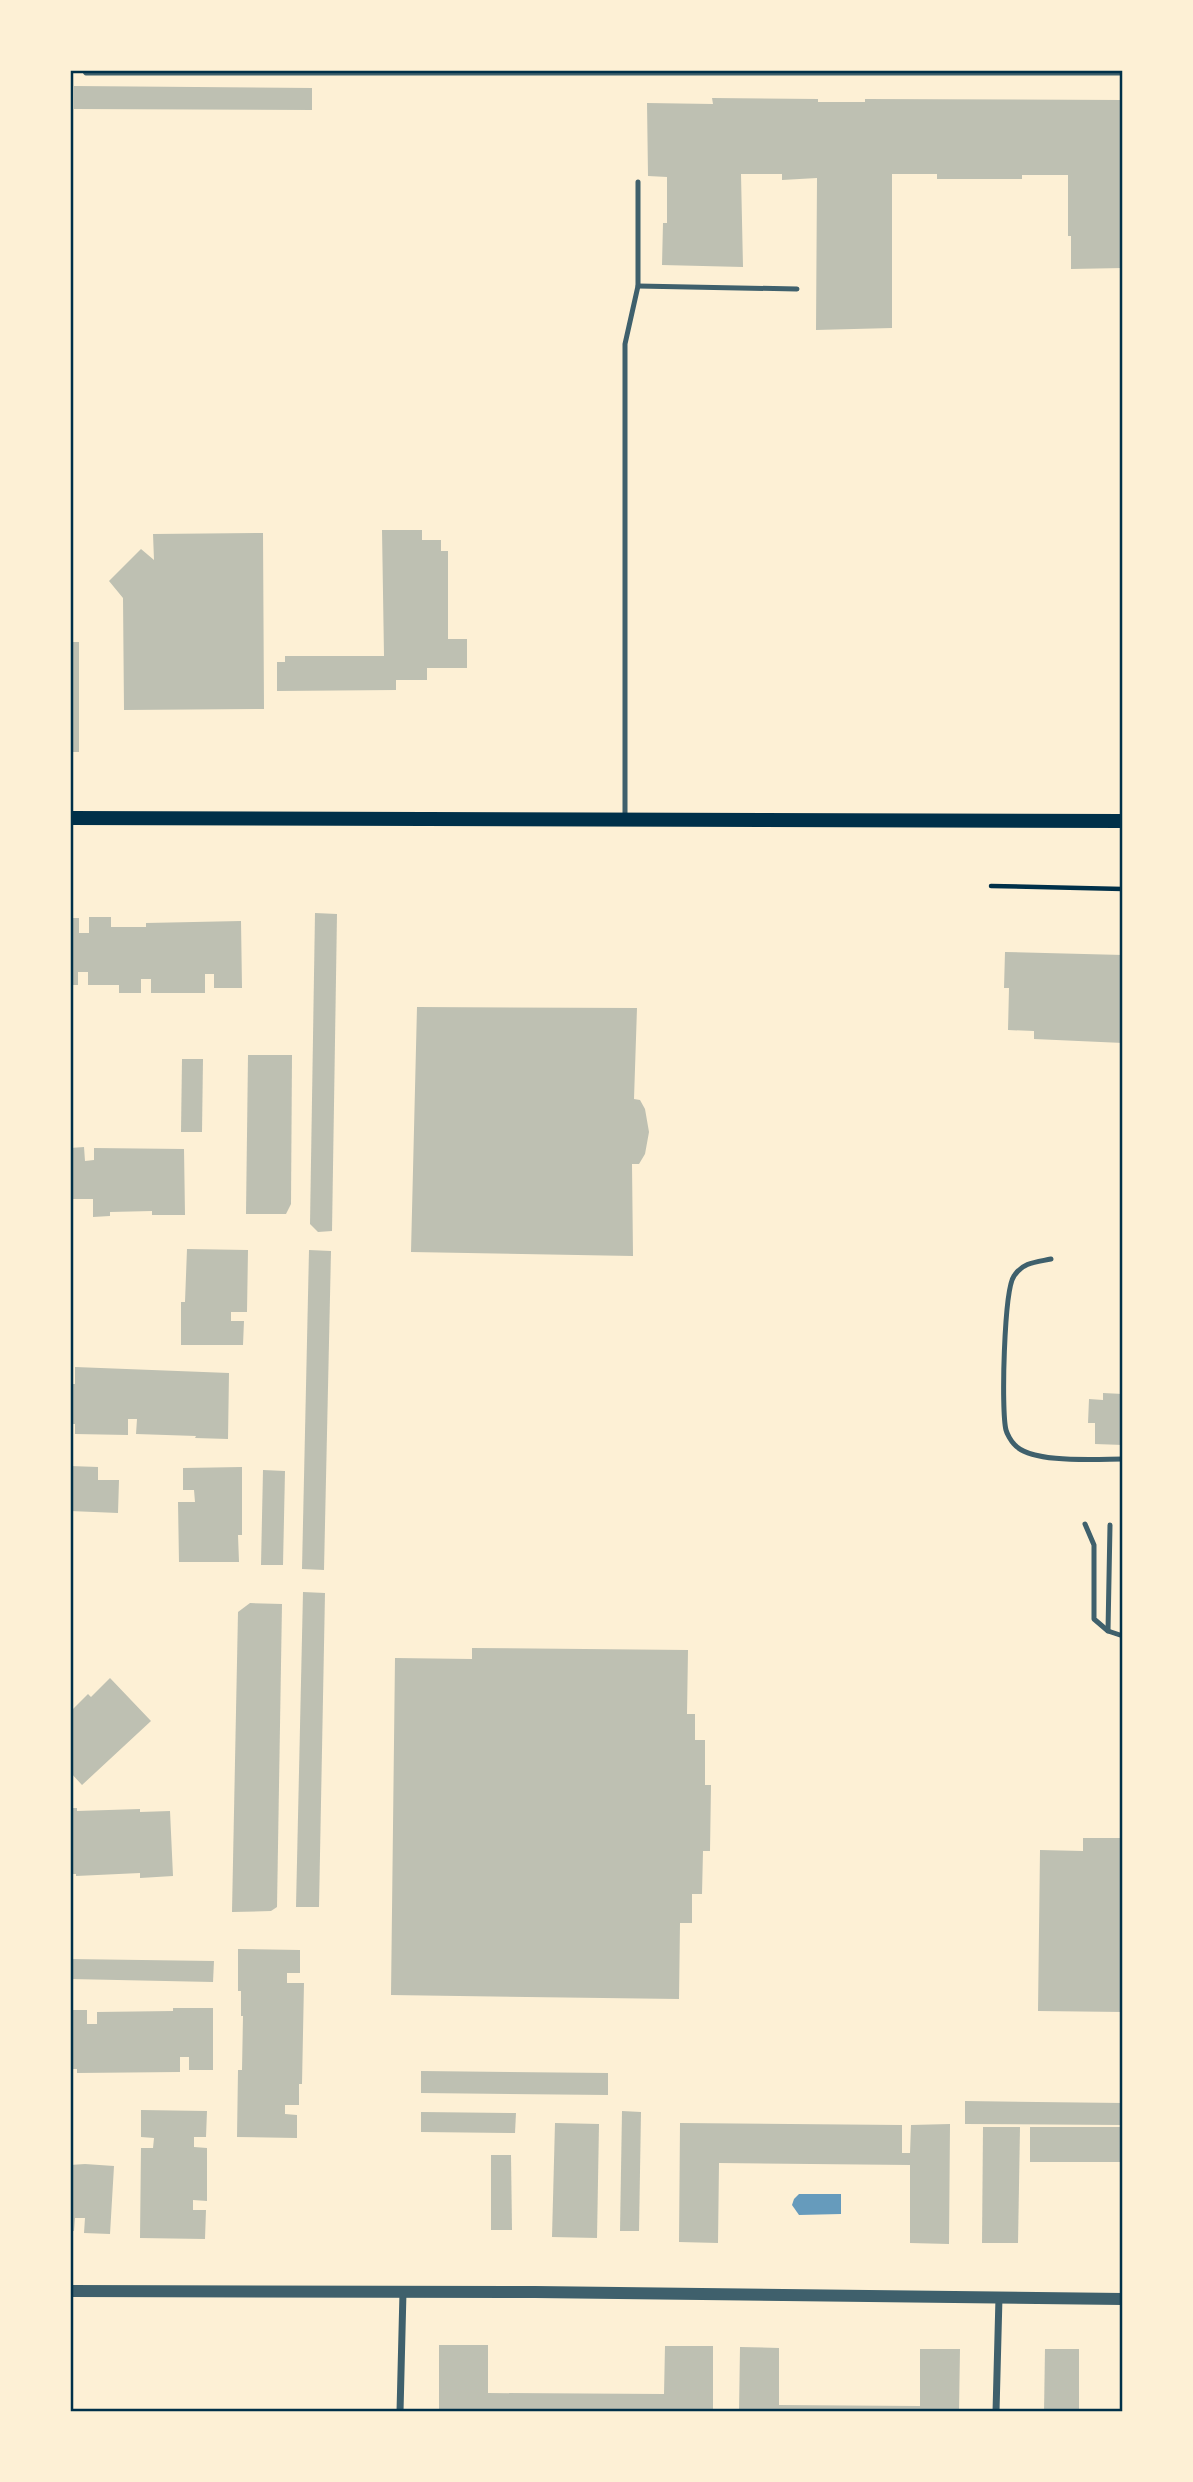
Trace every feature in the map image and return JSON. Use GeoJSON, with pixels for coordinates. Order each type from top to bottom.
{"type":"FeatureCollection","features":[{"type":"Feature","properties":{"kind":"main road"},"geometry":{"type":"LineString","coordinates":[[70,818],[1123,821]]}},
{"type":"Feature","properties":{"kind":"street"},"geometry":{"type":"LineString","coordinates":[[70,2291],[1123,2298]]}},
{"type":"Feature","properties":{"kind":"street"},"geometry":{"type":"LineString","coordinates":[[400,2412],[403,2292]]}},
{"type":"Feature","properties":{"kind":"street"},"geometry":{"type":"LineString","coordinates":[[996,2412],[999,2297]]}},
{"type":"Feature","properties":{"kind":"lane"},"geometry":{"type":"LineString","coordinates":[[84,70],[86,73],[1123,73]]}},
{"type":"Feature","properties":{"kind":"lane"},"geometry":{"type":"LineString","coordinates":[[625,820],[625,344],[638,286],[638,182]]}},
{"type":"Feature","properties":{"kind":"lane"},"geometry":{"type":"LineString","coordinates":[[638,286],[797,289]]}},
{"type":"Feature","properties":{"kind":"lane"},"geometry":{"type":"LineString","coordinates":[[1051,1259],[1026,1264],[1013,1277],[1008,1298],[1004,1409],[1006,1430],[1014,1446],[1032,1454],[1058,1458],[1123,1460]]}},
{"type":"Feature","properties":{"kind":"lane"},"geometry":{"type":"LineString","coordinates":[[1085,1524],[1094,1545],[1094,1619],[1108,1631],[1123,1636]]}},
{"type":"Feature","properties":{"kind":"lane"},"geometry":{"type":"LineString","coordinates":[[1108,1631],[1110,1525]]}},
{"type":"Feature","properties":{"kind":"path"},"geometry":{"type":"LineString","coordinates":[[991,886],[1123,889]]}},
{"type":"Feature","properties":{"kind":"water"},"geometry":{"type":"Polygon","coordinates":[[[799,2194],[841,2194],[841,2214],[799,2215],[792,2205],[799,2194]]]}},
{"type":"Feature","properties":{"kind":"building"},"geometry":{"type":"Polygon","coordinates":[[[74,86],[312,88],[312,110],[74,109],[74,86]]]}},
{"type":"Feature","properties":{"kind":"building"},"geometry":{"type":"Polygon","coordinates":[[[712,98],[818,99],[818,102],[865,102],[865,99],[1123,100],[1123,268],[1071,269],[1068,175],[1022,175],[1022,179],[937,179],[937,174],[892,174],[892,328],[816,330],[817,178],[782,180],[782,174],[741,174],[743,267],[662,265],[663,223],[667,223],[667,177],[648,176],[647,103],[713,104],[712,98]]]}},
{"type":"Feature","properties":{"kind":"building"},"geometry":{"type":"Polygon","coordinates":[[[382,530],[422,530],[422,540],[441,540],[441,551],[448,551],[448,639],[467,639],[467,668],[427,668],[427,680],[396,680],[396,690],[277,691],[277,662],[285,662],[285,656],[384,656],[382,530]]]}},
{"type":"Feature","properties":{"kind":"building"},"geometry":{"type":"Polygon","coordinates":[[[263,533],[264,709],[124,710],[123,598],[109,581],[141,549],[154,560],[153,534],[263,533]]]}},
{"type":"Feature","properties":{"kind":"building"},"geometry":{"type":"Polygon","coordinates":[[[70,642],[79,642],[79,752],[70,752],[70,642]]]}},
{"type":"Feature","properties":{"kind":"building"},"geometry":{"type":"Polygon","coordinates":[[[315,913],[337,914],[332,1231],[318,1232],[310,1224],[315,913]]]}},
{"type":"Feature","properties":{"kind":"building"},"geometry":{"type":"Polygon","coordinates":[[[89,917],[111,917],[111,927],[146,927],[146,923],[241,921],[242,988],[214,988],[214,974],[205,974],[205,993],[151,993],[151,979],[141,979],[141,993],[119,993],[119,985],[88,985],[88,972],[78,972],[78,985],[70,985],[70,918],[79,918],[79,933],[89,933],[89,917]]]}},
{"type":"Feature","properties":{"kind":"building"},"geometry":{"type":"Polygon","coordinates":[[[1005,952],[1123,955],[1123,1043],[1034,1039],[1034,1031],[1008,1030],[1009,988],[1004,988],[1005,952]]]}},
{"type":"Feature","properties":{"kind":"building"},"geometry":{"type":"Polygon","coordinates":[[[417,1007],[637,1008],[634,1099],[640,1100],[645,1109],[649,1132],[645,1154],[639,1164],[632,1164],[633,1256],[411,1252],[417,1007]]]}},
{"type":"Feature","properties":{"kind":"building"},"geometry":{"type":"Polygon","coordinates":[[[248,1055],[292,1055],[291,1204],[286,1214],[246,1214],[248,1055]]]}},
{"type":"Feature","properties":{"kind":"building"},"geometry":{"type":"Polygon","coordinates":[[[182,1059],[203,1059],[202,1132],[181,1132],[182,1059]]]}},
{"type":"Feature","properties":{"kind":"building"},"geometry":{"type":"Polygon","coordinates":[[[84,1147],[85,1161],[94,1160],[94,1148],[184,1149],[185,1215],[152,1215],[152,1211],[110,1212],[110,1216],[93,1217],[93,1199],[70,1199],[70,1148],[84,1147]]]}},
{"type":"Feature","properties":{"kind":"building"},"geometry":{"type":"Polygon","coordinates":[[[187,1249],[248,1250],[247,1312],[231,1312],[231,1321],[244,1321],[243,1345],[181,1345],[181,1302],[185,1302],[187,1249]]]}},
{"type":"Feature","properties":{"kind":"building"},"geometry":{"type":"Polygon","coordinates":[[[309,1250],[331,1251],[324,1570],[302,1569],[309,1250]]]}},
{"type":"Feature","properties":{"kind":"building"},"geometry":{"type":"Polygon","coordinates":[[[75,1367],[229,1373],[228,1439],[136,1434],[137,1419],[128,1419],[128,1435],[75,1434],[75,1424],[70,1424],[70,1384],[75,1384],[75,1367]]]}},
{"type":"Feature","properties":{"kind":"building"},"geometry":{"type":"Polygon","coordinates":[[[1103,1393],[1123,1394],[1123,1445],[1095,1444],[1095,1423],[1088,1423],[1089,1399],[1103,1400],[1103,1393]]]}},
{"type":"Feature","properties":{"kind":"building"},"geometry":{"type":"Polygon","coordinates":[[[70,1466],[98,1467],[98,1480],[119,1480],[118,1513],[70,1511],[70,1466]]]}},
{"type":"Feature","properties":{"kind":"building"},"geometry":{"type":"Polygon","coordinates":[[[242,1467],[242,1535],[238,1535],[239,1562],[179,1562],[178,1502],[195,1502],[194,1490],[183,1490],[183,1468],[242,1467]]]}},
{"type":"Feature","properties":{"kind":"building"},"geometry":{"type":"Polygon","coordinates":[[[263,1470],[285,1471],[283,1565],[261,1565],[263,1470]]]}},
{"type":"Feature","properties":{"kind":"building"},"geometry":{"type":"Polygon","coordinates":[[[303,1592],[325,1593],[319,1907],[296,1907],[303,1592]]]}},
{"type":"Feature","properties":{"kind":"building"},"geometry":{"type":"Polygon","coordinates":[[[250,1603],[282,1604],[277,1907],[271,1911],[232,1912],[238,1612],[250,1603]]]}},
{"type":"Feature","properties":{"kind":"building"},"geometry":{"type":"Polygon","coordinates":[[[472,1648],[688,1650],[687,1714],[695,1714],[695,1740],[705,1740],[705,1785],[711,1785],[710,1851],[703,1851],[702,1894],[692,1894],[692,1923],[680,1923],[679,1999],[391,1995],[395,1658],[472,1659],[472,1648]]]}},
{"type":"Feature","properties":{"kind":"building"},"geometry":{"type":"Polygon","coordinates":[[[110,1678],[151,1721],[82,1785],[70,1772],[70,1712],[88,1694],[91,1697],[110,1678]]]}},
{"type":"Feature","properties":{"kind":"building"},"geometry":{"type":"Polygon","coordinates":[[[70,1808],[77,1808],[77,1811],[170,1811],[173,1876],[140,1878],[140,1873],[70,1874],[70,1808]]]}},
{"type":"Feature","properties":{"kind":"building"},"geometry":{"type":"Polygon","coordinates":[[[1083,1838],[1123,1838],[1123,2012],[1038,2011],[1040,1850],[1083,1851],[1083,1838]]]}},
{"type":"Feature","properties":{"kind":"building"},"geometry":{"type":"Polygon","coordinates":[[[238,1949],[300,1950],[300,1973],[287,1973],[287,1983],[304,1983],[302,2084],[299,2084],[299,2105],[285,2105],[285,2114],[297,2115],[297,2138],[237,2137],[238,2070],[242,2070],[243,2016],[241,1991],[238,1991],[238,1949]]]}},
{"type":"Feature","properties":{"kind":"building"},"geometry":{"type":"Polygon","coordinates":[[[70,1959],[214,1961],[213,1982],[70,1979],[70,1959]]]}},
{"type":"Feature","properties":{"kind":"building"},"geometry":{"type":"Polygon","coordinates":[[[173,2008],[213,2008],[213,2070],[189,2070],[189,2057],[180,2057],[180,2072],[77,2073],[77,2069],[70,2069],[70,2010],[87,2010],[87,2024],[97,2024],[97,2012],[173,2011],[173,2008]]]}},
{"type":"Feature","properties":{"kind":"building"},"geometry":{"type":"Polygon","coordinates":[[[421,2071],[608,2073],[608,2095],[421,2093],[421,2071]]]}},
{"type":"Feature","properties":{"kind":"building"},"geometry":{"type":"Polygon","coordinates":[[[965,2101],[1123,2103],[1123,2125],[965,2124],[965,2101]]]}},
{"type":"Feature","properties":{"kind":"building"},"geometry":{"type":"Polygon","coordinates":[[[141,2110],[207,2111],[206,2137],[194,2137],[194,2147],[207,2148],[207,2201],[193,2200],[193,2210],[206,2210],[205,2239],[140,2238],[141,2148],[153,2148],[154,2138],[141,2137],[141,2110]]]}},
{"type":"Feature","properties":{"kind":"building"},"geometry":{"type":"Polygon","coordinates":[[[622,2111],[641,2112],[639,2231],[620,2231],[622,2111]]]}},
{"type":"Feature","properties":{"kind":"building"},"geometry":{"type":"Polygon","coordinates":[[[421,2112],[516,2113],[515,2133],[421,2132],[421,2112]]]}},
{"type":"Feature","properties":{"kind":"building"},"geometry":{"type":"Polygon","coordinates":[[[555,2123],[599,2124],[597,2238],[552,2237],[555,2123]]]}},
{"type":"Feature","properties":{"kind":"building"},"geometry":{"type":"Polygon","coordinates":[[[680,2123],[902,2125],[902,2153],[910,2153],[911,2125],[950,2124],[949,2244],[910,2243],[910,2165],[719,2163],[718,2243],[679,2242],[680,2123]]]}},
{"type":"Feature","properties":{"kind":"building"},"geometry":{"type":"Polygon","coordinates":[[[983,2127],[1020,2127],[1018,2243],[982,2243],[983,2127]]]}},
{"type":"Feature","properties":{"kind":"building"},"geometry":{"type":"Polygon","coordinates":[[[1030,2127],[1123,2127],[1123,2162],[1030,2162],[1030,2127]]]}},
{"type":"Feature","properties":{"kind":"building"},"geometry":{"type":"Polygon","coordinates":[[[491,2155],[511,2155],[512,2230],[491,2230],[491,2155]]]}},
{"type":"Feature","properties":{"kind":"building"},"geometry":{"type":"Polygon","coordinates":[[[70,2165],[114,2166],[110,2234],[84,2233],[85,2218],[75,2218],[74,2231],[70,2231],[70,2165]]]}},
{"type":"Feature","properties":{"kind":"building"},"geometry":{"type":"Polygon","coordinates":[[[439,2345],[488,2345],[488,2393],[664,2394],[665,2346],[713,2346],[713,2412],[439,2412],[439,2345]]]}},
{"type":"Feature","properties":{"kind":"building"},"geometry":{"type":"Polygon","coordinates":[[[740,2347],[779,2348],[779,2405],[920,2406],[920,2349],[960,2349],[959,2412],[739,2412],[740,2347]]]}},
{"type":"Feature","properties":{"kind":"building"},"geometry":{"type":"Polygon","coordinates":[[[1045,2349],[1079,2349],[1079,2412],[1044,2412],[1045,2349]]]}}]}
